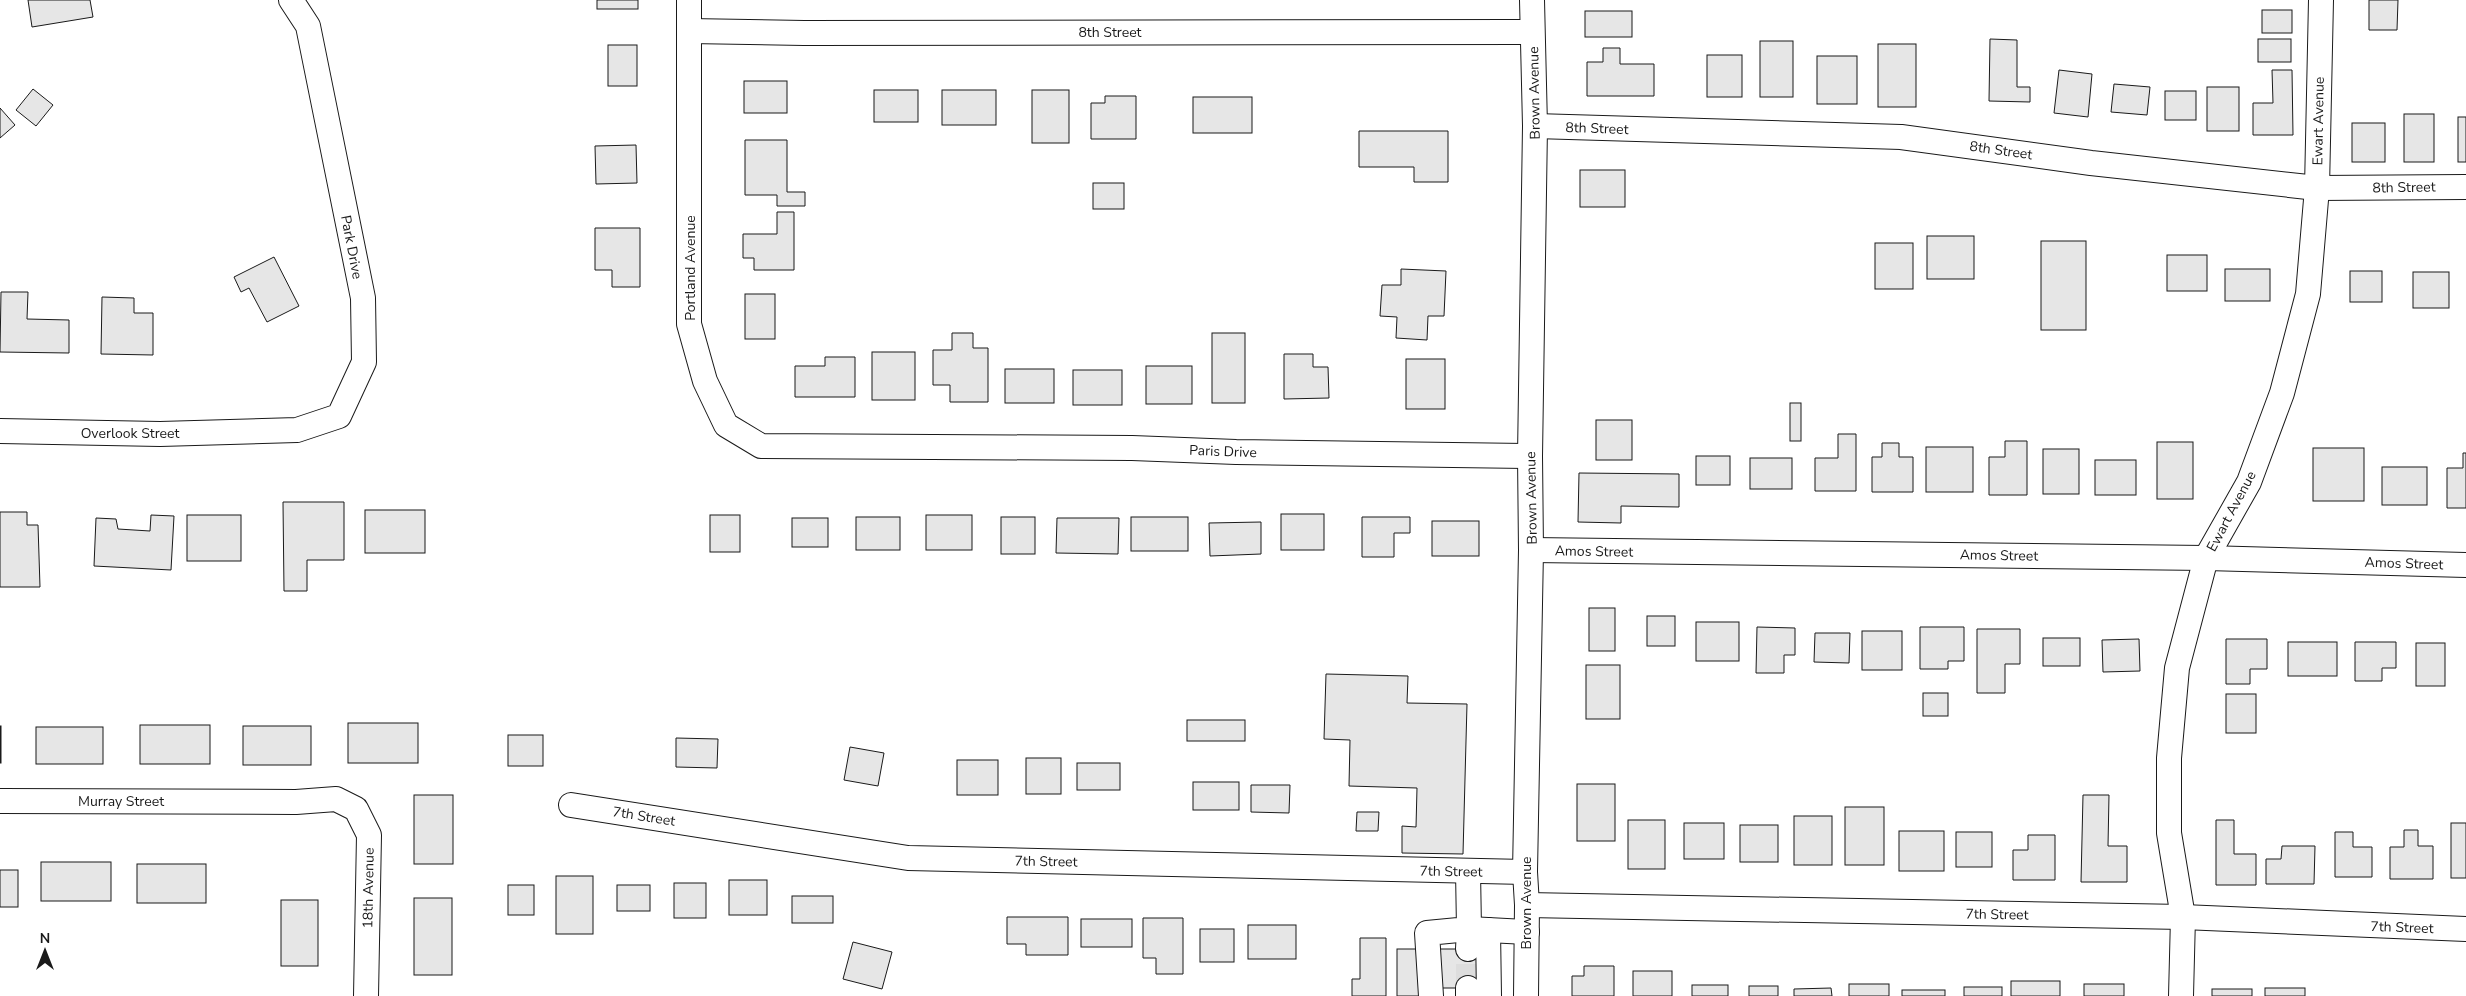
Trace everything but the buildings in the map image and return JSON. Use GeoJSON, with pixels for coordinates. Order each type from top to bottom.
{"type":"FeatureCollection","features":[{"type":"Feature","properties":{"kind":"street","name":"Park Drive"},"geometry":{"type":"LineString","coordinates":[[260,431],[298,430],[339,416],[364,362],[363,298],[314,55],[308,26],[291,0]]}},
{"type":"Feature","properties":{"kind":"street","name":"Portland Avenue"},"geometry":{"type":"LineString","coordinates":[[689,0],[689,324],[705,381],[726,425],[760,446],[916,446]]}},
{"type":"Feature","properties":{"kind":"street","name":"Brown Avenue"},"geometry":{"type":"LineString","coordinates":[[1526,996],[1527,905],[1525,872],[1531,550],[1530,456],[1535,126],[1532,0]]}},
{"type":"Feature","properties":{"kind":"street","name":"Ewart Avenue"},"geometry":{"type":"LineString","coordinates":[[2181,996],[2183,917],[2169,833],[2169,758],[2176,668],[2206,558],[2249,482],[2282,393],[2308,294],[2317,188],[2321,0]]}},
{"type":"Feature","properties":{"kind":"street","name":"8th Street"},"geometry":{"type":"LineString","coordinates":[[688,31],[804,33],[1532,32]]}},
{"type":"Feature","properties":{"kind":"street","name":"8th Street"},"geometry":{"type":"LineString","coordinates":[[1535,126],[1901,137],[2091,163],[2317,188],[2466,187]]}},
{"type":"Feature","properties":{"kind":"street","name":"Overlook Street"},"geometry":{"type":"LineString","coordinates":[[0,431],[160,434],[260,431]]}},
{"type":"Feature","properties":{"kind":"street","name":"Paris Drive"},"geometry":{"type":"LineString","coordinates":[[916,446],[1530,456]]}},
{"type":"Feature","properties":{"kind":"street","name":"Amos Street"},"geometry":{"type":"LineString","coordinates":[[1531,550],[2206,558],[2466,565]]}},
{"type":"Feature","properties":{"kind":"street","name":"18th Avenue"},"geometry":{"type":"LineString","coordinates":[[242,802],[336,799],[356,809],[370,836],[366,996]]}},
{"type":"Feature","properties":{"kind":"street","name":"Murray Street"},"geometry":{"type":"LineString","coordinates":[[0,801],[242,802]]}},
{"type":"Feature","properties":{"kind":"street","name":"7th Street"},"geometry":{"type":"LineString","coordinates":[[571,805],[908,858],[1525,872]]}},
{"type":"Feature","properties":{"kind":"street"},"geometry":{"type":"LineString","coordinates":[[1468,871],[1475,936],[1475,993]]}},
{"type":"Feature","properties":{"kind":"street","name":"7th Street"},"geometry":{"type":"LineString","coordinates":[[1527,905],[2183,917],[2466,929]]}},
{"type":"Feature","properties":{"kind":"street"},"geometry":{"type":"LineString","coordinates":[[1431,996],[1427,933],[1475,936],[1527,932]]}},
{"type":"Feature","properties":{"kind":"tunnel"},"geometry":{"type":"LineString","coordinates":[[1468,949],[1468,988]]}}]}
